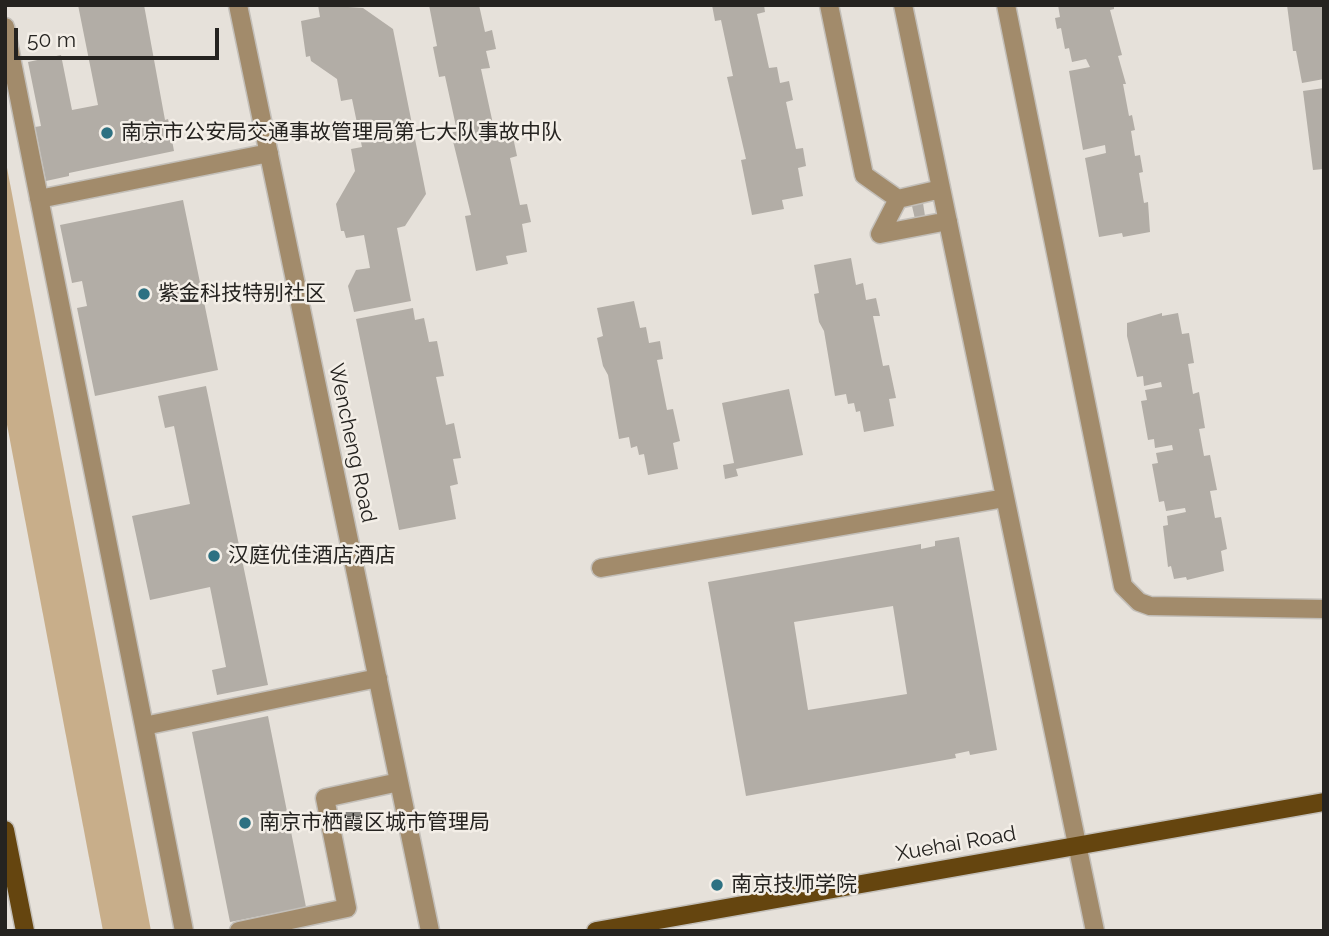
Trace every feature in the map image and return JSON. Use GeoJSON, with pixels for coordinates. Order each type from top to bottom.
{"type":"FeatureCollection","features":[{"type":"Feature","properties":{"kind":"main road","name":"Xuehai Road"},"geometry":{"type":"LineString","coordinates":[[596,931],[1324,802]]}},
{"type":"Feature","properties":{"kind":"main road"},"geometry":{"type":"LineString","coordinates":[[5,830],[25,931]]}},
{"type":"Feature","properties":{"kind":"street","name":"Wencheng Road"},"geometry":{"type":"LineString","coordinates":[[238,5],[430,931]]}},
{"type":"Feature","properties":{"kind":"street"},"geometry":{"type":"LineString","coordinates":[[829,5],[864,176],[898,199],[941,189]]}},
{"type":"Feature","properties":{"kind":"street"},"geometry":{"type":"LineString","coordinates":[[903,5],[1095,931]]}},
{"type":"Feature","properties":{"kind":"street"},"geometry":{"type":"LineString","coordinates":[[1006,5],[1123,586],[1139,602],[1150,606],[1324,608]]}},
{"type":"Feature","properties":{"kind":"street"},"geometry":{"type":"LineString","coordinates":[[5,27],[184,931]]}},
{"type":"Feature","properties":{"kind":"street"},"geometry":{"type":"LineString","coordinates":[[39,199],[269,153]]}},
{"type":"Feature","properties":{"kind":"street"},"geometry":{"type":"LineString","coordinates":[[898,199],[880,234],[948,221]]}},
{"type":"Feature","properties":{"kind":"street"},"geometry":{"type":"LineString","coordinates":[[601,568],[1005,498]]}},
{"type":"Feature","properties":{"kind":"street"},"geometry":{"type":"LineString","coordinates":[[144,726],[378,678]]}},
{"type":"Feature","properties":{"kind":"street"},"geometry":{"type":"LineString","coordinates":[[239,931],[347,908],[325,798],[399,782]]}},
{"type":"Feature","properties":{"kind":"shaded area"},"geometry":{"type":"Polygon","coordinates":[[[5,157],[151,931],[103,931],[5,414],[5,157]]]}},
{"type":"Feature","properties":{"kind":"building"},"geometry":{"type":"Polygon","coordinates":[[[78,5],[144,5],[165,120],[168,119],[174,151],[69,173],[69,176],[46,181],[35,127],[41,126],[28,62],[61,55],[72,110],[98,105],[78,5]]]}},
{"type":"Feature","properties":{"kind":"building"},"geometry":{"type":"Polygon","coordinates":[[[318,5],[363,8],[393,29],[426,194],[405,226],[397,228],[411,301],[354,312],[348,286],[356,270],[370,268],[364,235],[346,238],[344,231],[341,231],[336,204],[355,171],[351,149],[362,147],[352,99],[341,101],[337,79],[311,61],[310,56],[306,57],[301,21],[320,17],[318,5]]]}},
{"type":"Feature","properties":{"kind":"building"},"geometry":{"type":"Polygon","coordinates":[[[429,5],[479,5],[485,32],[492,30],[496,49],[486,51],[490,68],[481,69],[493,124],[501,122],[504,139],[513,137],[517,156],[510,158],[520,205],[527,204],[531,222],[522,224],[527,252],[506,256],[508,264],[476,271],[465,216],[471,215],[451,133],[457,131],[445,76],[439,77],[433,47],[437,46],[429,5]]]}},
{"type":"Feature","properties":{"kind":"building"},"geometry":{"type":"Polygon","coordinates":[[[712,5],[764,5],[765,12],[757,14],[769,68],[777,67],[780,83],[789,81],[793,100],[786,102],[796,149],[803,148],[806,166],[798,168],[803,196],[782,200],[784,209],[752,215],[741,160],[746,159],[727,77],[733,76],[721,20],[715,21],[712,5]]]}},
{"type":"Feature","properties":{"kind":"building"},"geometry":{"type":"Polygon","coordinates":[[[1058,5],[1114,5],[1114,9],[1110,10],[1122,55],[1118,56],[1126,84],[1123,84],[1129,116],[1132,115],[1135,130],[1131,131],[1135,156],[1140,155],[1143,172],[1139,173],[1144,203],[1148,202],[1150,232],[1123,237],[1122,233],[1099,237],[1085,158],[1106,153],[1105,145],[1083,150],[1069,71],[1090,67],[1086,59],[1072,62],[1069,48],[1065,49],[1061,28],[1057,29],[1055,18],[1060,17],[1058,5]]]}},
{"type":"Feature","properties":{"kind":"building"},"geometry":{"type":"Polygon","coordinates":[[[1287,5],[1324,5],[1324,79],[1302,83],[1296,51],[1293,51],[1287,5]]]}},
{"type":"Feature","properties":{"kind":"building"},"geometry":{"type":"Polygon","coordinates":[[[1324,88],[1324,169],[1313,170],[1303,91],[1324,88]]]}},
{"type":"Feature","properties":{"kind":"building","name":"紫金科技特别社区"},"geometry":{"type":"Polygon","coordinates":[[[183,200],[218,370],[95,396],[77,308],[87,306],[82,281],[72,283],[60,225],[183,200]]]}},
{"type":"Feature","properties":{"kind":"building"},"geometry":{"type":"Polygon","coordinates":[[[923,203],[925,216],[915,219],[912,206],[923,203]]]}},
{"type":"Feature","properties":{"kind":"building"},"geometry":{"type":"Polygon","coordinates":[[[851,258],[856,285],[863,283],[866,300],[876,298],[880,316],[873,316],[883,366],[889,365],[896,398],[889,399],[894,426],[864,432],[860,411],[856,412],[854,403],[848,404],[846,394],[835,396],[824,331],[819,322],[814,294],[819,293],[814,265],[851,258]]]}},
{"type":"Feature","properties":{"kind":"building"},"geometry":{"type":"Polygon","coordinates":[[[634,301],[640,328],[646,327],[649,343],[660,341],[663,359],[657,360],[667,410],[673,409],[680,441],[673,443],[678,469],[648,475],[644,454],[639,455],[637,446],[631,448],[629,437],[619,439],[608,375],[603,366],[597,338],[603,336],[597,308],[634,301]]]}},
{"type":"Feature","properties":{"kind":"building"},"geometry":{"type":"Polygon","coordinates":[[[413,308],[415,320],[424,318],[429,342],[437,341],[444,376],[436,377],[446,425],[454,423],[461,458],[453,459],[458,484],[450,486],[456,519],[399,530],[356,319],[413,308]]]}},
{"type":"Feature","properties":{"kind":"building"},"geometry":{"type":"Polygon","coordinates":[[[1162,313],[1162,316],[1178,313],[1182,334],[1189,333],[1194,363],[1188,364],[1193,394],[1199,392],[1205,428],[1199,429],[1204,456],[1210,455],[1217,490],[1210,491],[1215,518],[1221,517],[1227,549],[1221,551],[1224,571],[1187,580],[1186,577],[1174,579],[1171,566],[1168,567],[1163,526],[1168,525],[1167,516],[1186,512],[1185,508],[1166,511],[1164,501],[1159,502],[1152,464],[1158,463],[1156,453],[1173,450],[1172,445],[1155,448],[1154,439],[1148,440],[1141,401],[1147,400],[1145,390],[1162,387],[1161,382],[1144,386],[1143,376],[1137,377],[1127,336],[1127,323],[1162,313]]]}},
{"type":"Feature","properties":{"kind":"building"},"geometry":{"type":"Polygon","coordinates":[[[206,386],[268,685],[217,695],[212,670],[226,667],[210,587],[150,600],[132,516],[190,504],[174,426],[165,428],[158,396],[206,386]]]}},
{"type":"Feature","properties":{"kind":"building"},"geometry":{"type":"Polygon","coordinates":[[[789,389],[803,455],[736,469],[738,476],[725,479],[723,465],[734,463],[722,403],[789,389]]]}},
{"type":"Feature","properties":{"kind":"building"},"geometry":{"type":"Polygon","coordinates":[[[959,537],[997,750],[970,755],[969,751],[955,754],[956,758],[746,796],[708,582],[921,544],[921,549],[935,546],[935,541],[959,537]],[[893,606],[794,622],[808,710],[907,694],[893,606]]]}},
{"type":"Feature","properties":{"kind":"building"},"geometry":{"type":"Polygon","coordinates":[[[268,716],[306,907],[230,922],[192,732],[268,716]]]}},
{"type":"Feature","properties":{"kind":"place","name":"南京市公安局交通事故管理局第七大队事故中队"},"geometry":{"type":"Point","coordinates":[107,133]}},
{"type":"Feature","properties":{"kind":"place","name":"紫金科技特别社区"},"geometry":{"type":"Point","coordinates":[144,294]}},
{"type":"Feature","properties":{"kind":"place","name":"汉庭优佳酒店酒店"},"geometry":{"type":"Point","coordinates":[214,556]}},
{"type":"Feature","properties":{"kind":"place","name":"南京市栖霞区城市管理局"},"geometry":{"type":"Point","coordinates":[245,823]}},
{"type":"Feature","properties":{"kind":"place","name":"南京技师学院"},"geometry":{"type":"Point","coordinates":[717,885]}}]}
